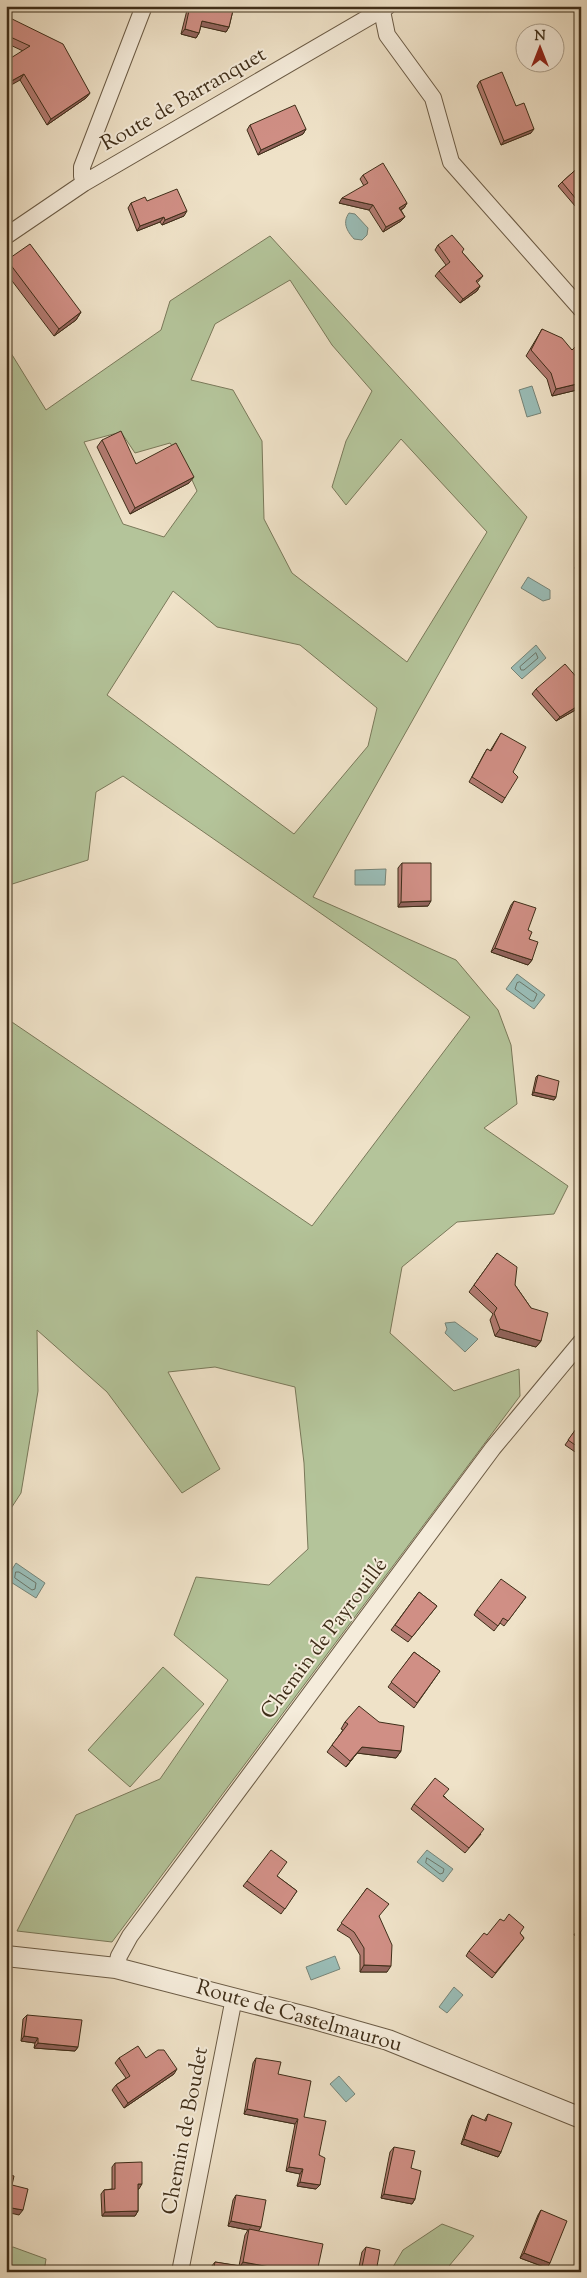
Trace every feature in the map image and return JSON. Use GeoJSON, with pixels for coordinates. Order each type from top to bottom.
{"type":"FeatureCollection","features":[{"type":"Feature","properties":{"kind":"street"},"geometry":{"type":"LineString","coordinates":[[84,183],[82,167],[144,6]]}},
{"type":"Feature","properties":{"kind":"street"},"geometry":{"type":"LineString","coordinates":[[384,8],[387,35],[433,98],[451,162],[581,309]]}},
{"type":"Feature","properties":{"kind":"street","name":"Route de Barranquet"},"geometry":{"type":"LineString","coordinates":[[6,236],[84,183],[384,8]]}},
{"type":"Feature","properties":{"kind":"street","name":"Chemin de Payrouillé"},"geometry":{"type":"LineString","coordinates":[[116,1968],[119,1956],[136,1928],[493,1448],[581,1342]]}},
{"type":"Feature","properties":{"kind":"street","name":"Route de Castelmaurou"},"geometry":{"type":"LineString","coordinates":[[6,1956],[116,1968],[388,2040],[581,2118]]}},
{"type":"Feature","properties":{"kind":"street","name":"Chemin de Boudet"},"geometry":{"type":"LineString","coordinates":[[180,2272],[234,1998]]}},
{"type":"Feature","properties":{"kind":"green space"},"geometry":{"type":"Polygon","coordinates":[[[270,236],[527,517],[313,897],[456,960],[498,1010],[511,1045],[517,1104],[484,1128],[568,1186],[554,1214],[457,1222],[402,1267],[390,1333],[454,1391],[519,1369],[520,1396],[112,1942],[17,1931],[76,1815],[160,1779],[228,1680],[174,1635],[196,1577],[269,1585],[308,1549],[304,1463],[295,1387],[215,1367],[168,1372],[220,1469],[182,1493],[107,1392],[37,1330],[38,1391],[21,1493],[6,1516],[6,1018],[312,1226],[470,1017],[123,776],[96,792],[88,860],[6,886],[6,664],[11,635],[6,628],[6,345],[46,410],[161,330],[170,301],[270,236]],[[290,280],[215,324],[191,380],[233,390],[262,441],[264,519],[292,573],[407,662],[487,532],[401,439],[346,505],[332,487],[346,441],[372,391],[332,345],[290,280]],[[121,432],[84,442],[123,524],[164,537],[197,491],[184,462],[170,443],[135,453],[121,432]],[[173,591],[107,695],[294,834],[368,746],[377,708],[300,645],[217,627],[173,591]]]}},
{"type":"Feature","properties":{"kind":"green space"},"geometry":{"type":"Polygon","coordinates":[[[163,1667],[204,1704],[130,1787],[88,1750],[163,1667]]]}},
{"type":"Feature","properties":{"kind":"green space"},"geometry":{"type":"Polygon","coordinates":[[[442,2224],[474,2236],[444,2272],[390,2272],[403,2250],[442,2224]]]}},
{"type":"Feature","properties":{"kind":"green space"},"geometry":{"type":"Polygon","coordinates":[[[13,2247],[46,2259],[44,2272],[6,2272],[6,2249],[13,2247]]]}},
{"type":"Feature","properties":{"kind":"water"},"geometry":{"type":"Polygon","coordinates":[[[349,213],[355,214],[368,228],[367,235],[362,240],[354,239],[347,230],[346,220],[349,213]]]}},
{"type":"Feature","properties":{"kind":"water"},"geometry":{"type":"Polygon","coordinates":[[[532,386],[541,413],[527,417],[519,390],[532,386]]]}},
{"type":"Feature","properties":{"kind":"water"},"geometry":{"type":"Polygon","coordinates":[[[528,577],[550,590],[550,599],[543,601],[521,588],[528,577]]]}},
{"type":"Feature","properties":{"kind":"water"},"geometry":{"type":"Polygon","coordinates":[[[536,645],[546,658],[522,679],[511,668],[536,645]]]}},
{"type":"Feature","properties":{"kind":"water"},"geometry":{"type":"Polygon","coordinates":[[[386,869],[385,885],[355,885],[355,870],[386,869]]]}},
{"type":"Feature","properties":{"kind":"water"},"geometry":{"type":"Polygon","coordinates":[[[517,974],[545,995],[534,1009],[506,989],[517,974]]]}},
{"type":"Feature","properties":{"kind":"water"},"geometry":{"type":"Polygon","coordinates":[[[455,1322],[478,1339],[465,1352],[445,1333],[447,1329],[445,1323],[455,1322]]]}},
{"type":"Feature","properties":{"kind":"water"},"geometry":{"type":"Polygon","coordinates":[[[16,1563],[45,1583],[36,1598],[6,1579],[16,1563]]]}},
{"type":"Feature","properties":{"kind":"water"},"geometry":{"type":"Polygon","coordinates":[[[427,1850],[453,1869],[443,1882],[417,1862],[427,1850]]]}},
{"type":"Feature","properties":{"kind":"water"},"geometry":{"type":"Polygon","coordinates":[[[335,1956],[340,1969],[311,1980],[306,1967],[335,1956]]]}},
{"type":"Feature","properties":{"kind":"water"},"geometry":{"type":"Polygon","coordinates":[[[454,1987],[463,1995],[447,2013],[439,2007],[454,1987]]]}},
{"type":"Feature","properties":{"kind":"water"},"geometry":{"type":"Polygon","coordinates":[[[339,2076],[355,2094],[346,2102],[330,2084],[339,2076]]]}},
{"type":"Feature","properties":{"kind":"building"},"geometry":{"type":"Polygon","coordinates":[[[190,6],[234,6],[229,27],[202,21],[199,33],[185,29],[190,6]]]}},
{"type":"Feature","properties":{"kind":"building"},"geometry":{"type":"Polygon","coordinates":[[[6,16],[63,44],[90,93],[51,119],[24,74],[6,84],[6,61],[30,46],[6,35],[6,16]]]}},
{"type":"Feature","properties":{"kind":"building"},"geometry":{"type":"Polygon","coordinates":[[[502,72],[516,106],[524,103],[534,129],[504,141],[480,81],[502,72]]]}},
{"type":"Feature","properties":{"kind":"building"},"geometry":{"type":"Polygon","coordinates":[[[295,105],[306,129],[261,150],[250,125],[295,105]]]}},
{"type":"Feature","properties":{"kind":"building"},"geometry":{"type":"Polygon","coordinates":[[[383,163],[407,203],[399,208],[405,217],[386,227],[373,205],[342,198],[368,183],[363,175],[383,163]]]}},
{"type":"Feature","properties":{"kind":"building"},"geometry":{"type":"Polygon","coordinates":[[[581,165],[581,205],[562,182],[581,165]]]}},
{"type":"Feature","properties":{"kind":"building"},"geometry":{"type":"Polygon","coordinates":[[[177,189],[187,211],[165,220],[164,217],[140,226],[131,203],[145,197],[147,201],[177,189]]]}},
{"type":"Feature","properties":{"kind":"building"},"geometry":{"type":"Polygon","coordinates":[[[452,235],[464,249],[462,252],[483,276],[476,281],[480,286],[463,299],[439,271],[450,262],[438,245],[452,235]]]}},
{"type":"Feature","properties":{"kind":"building"},"geometry":{"type":"Polygon","coordinates":[[[30,244],[81,312],[59,329],[7,260],[30,244]]]}},
{"type":"Feature","properties":{"kind":"building"},"geometry":{"type":"Polygon","coordinates":[[[542,329],[562,338],[572,350],[576,346],[581,364],[581,383],[556,389],[551,373],[531,350],[542,329]]]}},
{"type":"Feature","properties":{"kind":"building"},"geometry":{"type":"Polygon","coordinates":[[[121,431],[136,464],[176,443],[194,477],[135,508],[102,440],[121,431]]]}},
{"type":"Feature","properties":{"kind":"building"},"geometry":{"type":"Polygon","coordinates":[[[565,664],[579,680],[581,679],[581,704],[560,717],[536,689],[565,664]]]}},
{"type":"Feature","properties":{"kind":"building"},"geometry":{"type":"Polygon","coordinates":[[[501,733],[526,747],[513,772],[518,777],[505,798],[472,777],[487,749],[491,751],[501,733]]]}},
{"type":"Feature","properties":{"kind":"building"},"geometry":{"type":"Polygon","coordinates":[[[402,863],[431,863],[431,901],[401,902],[402,863]]]}},
{"type":"Feature","properties":{"kind":"building"},"geometry":{"type":"Polygon","coordinates":[[[514,901],[536,908],[528,930],[532,932],[529,939],[538,942],[532,960],[495,948],[514,901]]]}},
{"type":"Feature","properties":{"kind":"building"},"geometry":{"type":"Polygon","coordinates":[[[538,1075],[559,1081],[556,1097],[534,1092],[538,1075]]]}},
{"type":"Feature","properties":{"kind":"building"},"geometry":{"type":"Polygon","coordinates":[[[497,1253],[517,1267],[515,1285],[531,1308],[548,1313],[541,1341],[500,1329],[494,1313],[497,1308],[474,1285],[497,1253]]]}},
{"type":"Feature","properties":{"kind":"building"},"geometry":{"type":"Polygon","coordinates":[[[581,1422],[581,1449],[568,1440],[581,1422]]]}},
{"type":"Feature","properties":{"kind":"building"},"geometry":{"type":"Polygon","coordinates":[[[501,1579],[526,1597],[508,1621],[503,1618],[498,1626],[477,1610],[501,1579]]]}},
{"type":"Feature","properties":{"kind":"building"},"geometry":{"type":"Polygon","coordinates":[[[419,1592],[437,1606],[412,1637],[395,1625],[419,1592]]]}},
{"type":"Feature","properties":{"kind":"building"},"geometry":{"type":"Polygon","coordinates":[[[414,1652],[440,1671],[417,1703],[391,1682],[414,1652]]]}},
{"type":"Feature","properties":{"kind":"building"},"geometry":{"type":"Polygon","coordinates":[[[359,1706],[379,1722],[404,1726],[401,1751],[362,1747],[350,1761],[332,1745],[348,1724],[345,1722],[359,1706]]]}},
{"type":"Feature","properties":{"kind":"building"},"geometry":{"type":"Polygon","coordinates":[[[435,1778],[449,1789],[443,1796],[484,1829],[469,1848],[414,1804],[435,1778]]]}},
{"type":"Feature","properties":{"kind":"building"},"geometry":{"type":"Polygon","coordinates":[[[271,1850],[287,1862],[277,1876],[297,1891],[285,1909],[247,1881],[271,1850]]]}},
{"type":"Feature","properties":{"kind":"building"},"geometry":{"type":"Polygon","coordinates":[[[367,1888],[389,1904],[379,1916],[392,1945],[391,1966],[364,1965],[364,1948],[354,1932],[341,1923],[367,1888]]]}},
{"type":"Feature","properties":{"kind":"building"},"geometry":{"type":"Polygon","coordinates":[[[509,1914],[524,1927],[520,1933],[524,1938],[495,1973],[469,1951],[484,1933],[487,1935],[500,1919],[504,1921],[509,1914]]]}},
{"type":"Feature","properties":{"kind":"building"},"geometry":{"type":"Polygon","coordinates":[[[27,2015],[82,2020],[78,2047],[38,2043],[38,2038],[24,2036],[27,2015]]]}},
{"type":"Feature","properties":{"kind":"building"},"geometry":{"type":"Polygon","coordinates":[[[138,2046],[146,2058],[158,2050],[164,2050],[177,2069],[128,2103],[116,2085],[130,2076],[119,2058],[138,2046]]]}},
{"type":"Feature","properties":{"kind":"building"},"geometry":{"type":"Polygon","coordinates":[[[256,2058],[281,2062],[278,2074],[311,2081],[304,2117],[326,2121],[319,2155],[325,2158],[320,2185],[300,2182],[303,2169],[289,2167],[298,2119],[247,2109],[256,2058]]]}},
{"type":"Feature","properties":{"kind":"building"},"geometry":{"type":"Polygon","coordinates":[[[488,2114],[512,2123],[501,2152],[464,2139],[472,2115],[486,2121],[488,2114]]]}},
{"type":"Feature","properties":{"kind":"building"},"geometry":{"type":"Polygon","coordinates":[[[394,2147],[415,2151],[411,2168],[421,2171],[415,2199],[384,2194],[394,2147]]]}},
{"type":"Feature","properties":{"kind":"building"},"geometry":{"type":"Polygon","coordinates":[[[142,2162],[142,2184],[138,2184],[138,2211],[105,2212],[104,2190],[115,2189],[115,2163],[142,2162]]]}},
{"type":"Feature","properties":{"kind":"building"},"geometry":{"type":"Polygon","coordinates":[[[6,2174],[14,2176],[12,2185],[28,2189],[23,2210],[6,2207],[6,2174]]]}},
{"type":"Feature","properties":{"kind":"building"},"geometry":{"type":"Polygon","coordinates":[[[236,2195],[266,2200],[261,2227],[231,2221],[236,2195]]]}},
{"type":"Feature","properties":{"kind":"building"},"geometry":{"type":"Polygon","coordinates":[[[541,2210],[567,2221],[550,2263],[524,2253],[541,2210]]]}},
{"type":"Feature","properties":{"kind":"building"},"geometry":{"type":"Polygon","coordinates":[[[249,2229],[323,2244],[317,2272],[285,2272],[286,2270],[243,2262],[249,2229]]]}},
{"type":"Feature","properties":{"kind":"building"},"geometry":{"type":"Polygon","coordinates":[[[366,2247],[380,2250],[376,2272],[361,2272],[366,2247]]]}},
{"type":"Feature","properties":{"kind":"building"},"geometry":{"type":"Polygon","coordinates":[[[215,2262],[254,2268],[254,2272],[213,2272],[215,2262]]]}}]}
